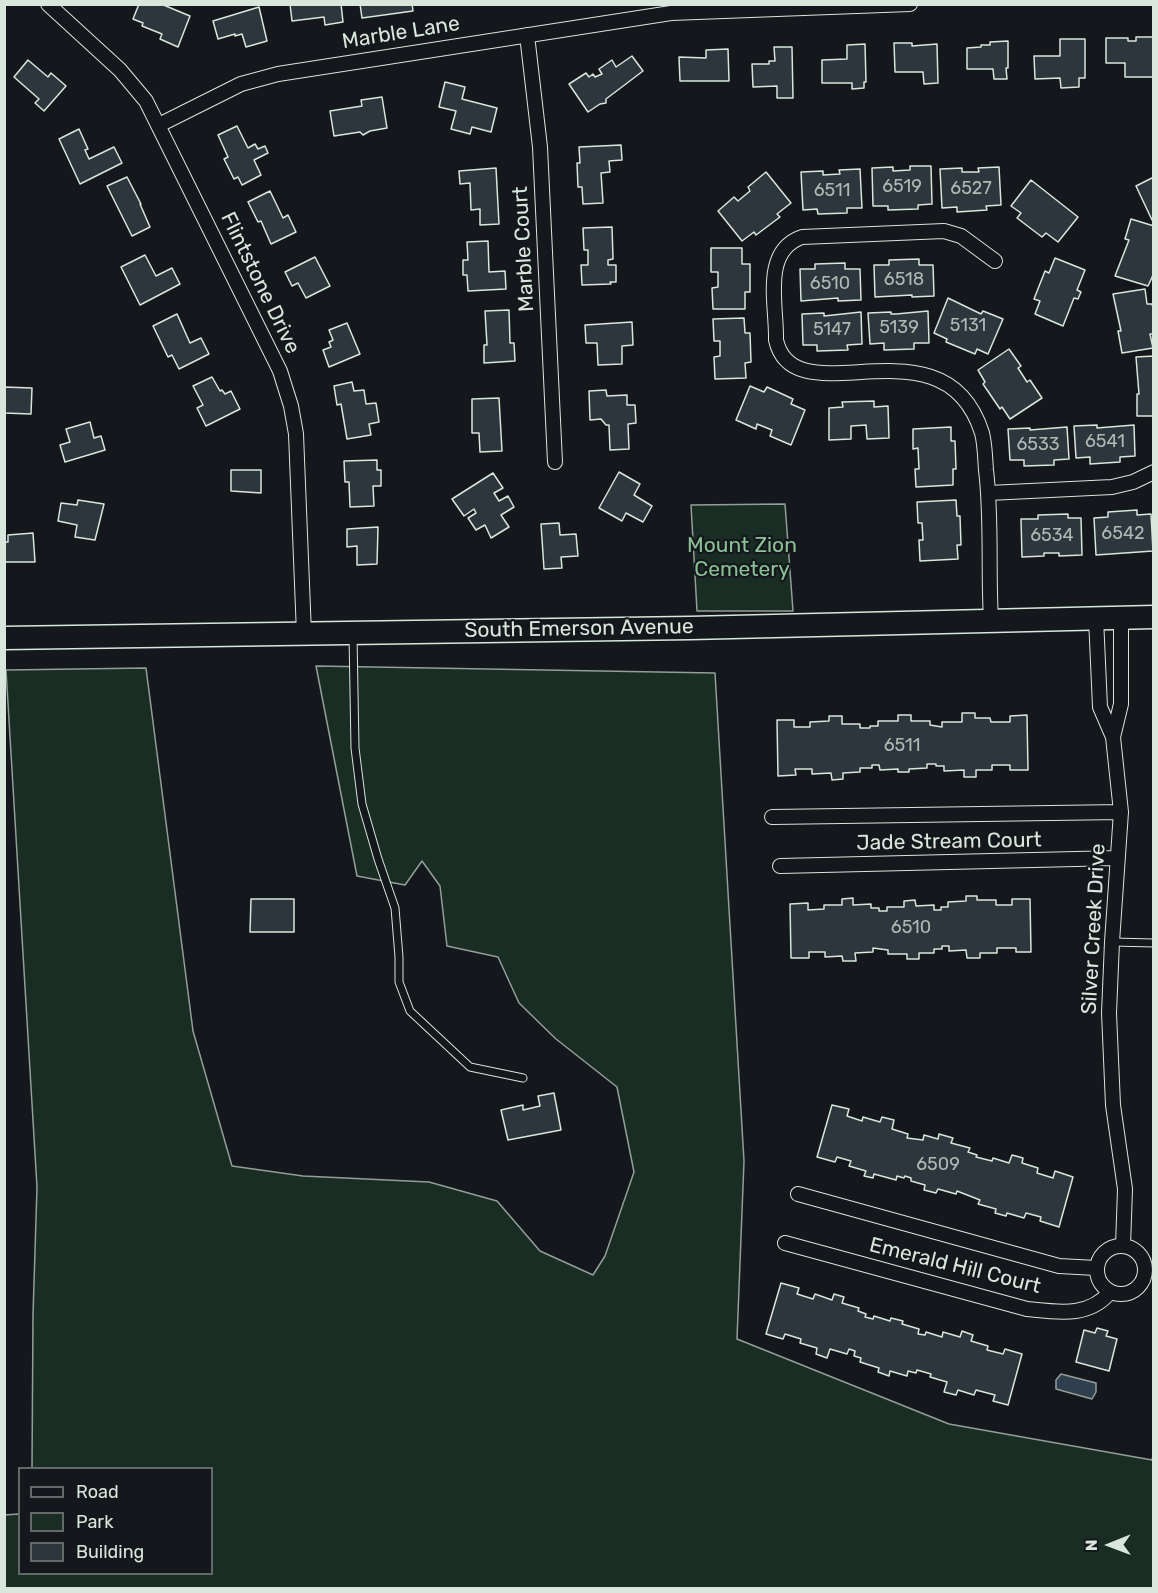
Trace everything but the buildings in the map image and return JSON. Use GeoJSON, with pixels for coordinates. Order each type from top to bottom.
{"type":"FeatureCollection","features":[{"type":"Feature","properties":{"kind":"main road","name":"South Emerson Avenue"},"geometry":{"type":"LineString","coordinates":[[4,638],[690,628],[1154,616]]}},
{"type":"Feature","properties":{"kind":"street","name":"Flintstone Drive"},"geometry":{"type":"LineString","coordinates":[[48,4],[129,80],[146,101],[274,357],[285,384],[291,406],[297,449],[304,634]]}},
{"type":"Feature","properties":{"kind":"street","name":"Marble Lane"},"geometry":{"type":"LineString","coordinates":[[159,125],[242,84],[265,76],[526,35],[659,9],[694,11],[910,4]]}},
{"type":"Feature","properties":{"kind":"street","name":"Marble Court"},"geometry":{"type":"LineString","coordinates":[[526,35],[540,147],[555,462]]}},
{"type":"Feature","properties":{"kind":"street"},"geometry":{"type":"LineString","coordinates":[[991,620],[989,492],[982,434],[973,412],[962,396],[952,388],[936,378],[917,372],[807,372],[797,369],[785,360],[776,340],[775,265],[782,249],[792,241],[809,236],[944,231],[961,236],[995,261]]}},
{"type":"Feature","properties":{"kind":"street"},"geometry":{"type":"LineString","coordinates":[[989,492],[1112,487],[1133,482],[1154,472]]}},
{"type":"Feature","properties":{"kind":"street"},"geometry":{"type":"LineString","coordinates":[[1113,737],[1121,704],[1121,617]]}},
{"type":"Feature","properties":{"kind":"street","name":"Silver Creek Drive"},"geometry":{"type":"LineString","coordinates":[[1096,618],[1101,707],[1113,737],[1121,812],[1112,942],[1110,1013],[1113,1105],[1125,1189],[1124,1246]]}},
{"type":"Feature","properties":{"kind":"street"},"geometry":{"type":"LineString","coordinates":[[772,817],[1121,812]]}},
{"type":"Feature","properties":{"kind":"street","name":"Jade Stream Court"},"geometry":{"type":"LineString","coordinates":[[780,866],[1118,858]]}},
{"type":"Feature","properties":{"kind":"street"},"geometry":{"type":"LineString","coordinates":[[798,1194],[1059,1266],[1096,1269]]}},
{"type":"Feature","properties":{"kind":"street","name":"Emerald Hill Court"},"geometry":{"type":"LineString","coordinates":[[785,1243],[1028,1309],[1068,1313],[1090,1308],[1110,1292]]}},
{"type":"Feature","properties":{"kind":"street"},"geometry":{"type":"LineString","coordinates":[[1124,1246],[1137,1252],[1142,1258],[1145,1273],[1143,1281],[1132,1292],[1117,1294],[1110,1292],[1100,1282],[1096,1269],[1098,1261],[1108,1249],[1124,1246]]}},
{"type":"Feature","properties":{"kind":"lane"},"geometry":{"type":"LineString","coordinates":[[353,633],[355,748],[362,804],[395,908],[399,982],[410,1011],[470,1067],[523,1078]]}},
{"type":"Feature","properties":{"kind":"lane"},"geometry":{"type":"LineString","coordinates":[[1112,942],[1154,943]]}},
{"type":"Feature","properties":{"kind":"green space","name":"Mount Zion Cemetery"},"geometry":{"type":"Polygon","coordinates":[[[785,504],[793,611],[697,611],[691,505],[785,504]]]}},
{"type":"Feature","properties":{"kind":"green space"},"geometry":{"type":"Polygon","coordinates":[[[316,666],[715,673],[744,1161],[737,1339],[949,1424],[1152,1460],[1153,1456],[1153,1588],[5,1588],[4,1515],[18,1514],[18,1575],[213,1575],[213,1467],[32,1467],[37,1187],[6,670],[146,668],[193,1031],[232,1166],[303,1176],[429,1182],[497,1201],[540,1251],[593,1275],[605,1256],[634,1172],[617,1087],[556,1039],[519,1003],[498,957],[447,946],[440,886],[422,861],[405,885],[357,876],[316,666]]]}},
{"type":"Feature","properties":{"kind":"water"},"geometry":{"type":"Polygon","coordinates":[[[1061,1374],[1096,1383],[1096,1392],[1092,1399],[1056,1389],[1056,1380],[1061,1374]]]}}]}
